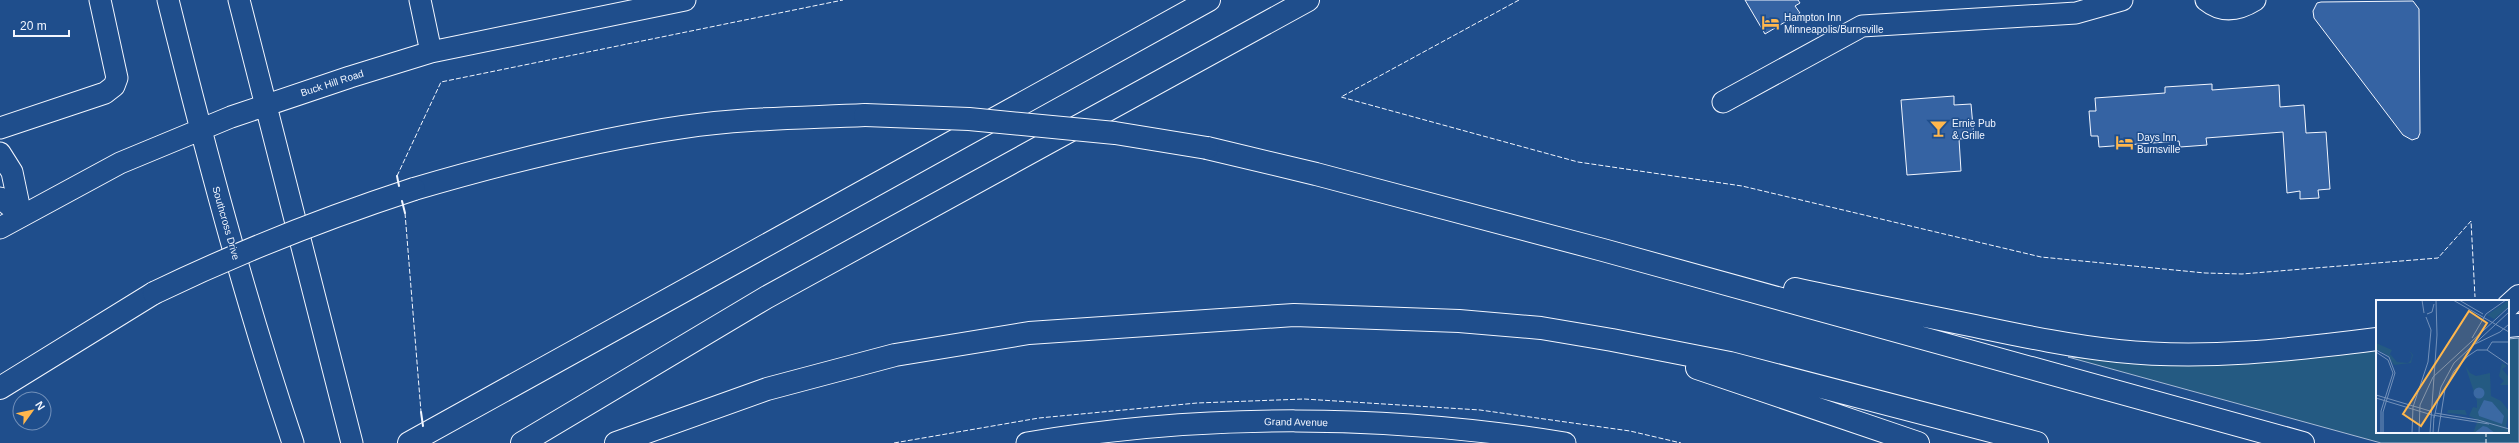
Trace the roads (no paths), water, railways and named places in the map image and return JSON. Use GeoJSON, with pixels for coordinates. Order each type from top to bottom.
{"type":"FeatureCollection","features":[{"type":"Feature","properties":{"kind":"highway"},"geometry":{"type":"LineString","coordinates":[[409,443],[1209,0]]}},
{"type":"Feature","properties":{"kind":"highway"},"geometry":{"type":"LineString","coordinates":[[522,443],[767,297],[1308,0]]}},
{"type":"Feature","properties":{"kind":"highway"},"geometry":{"type":"LineString","coordinates":[[0,388],[154,293],[218,262],[328,218],[414,189],[575,146],[684,127],[770,119],[865,115],[969,119],[1115,134],[1207,148],[1316,174],[1603,250],[2303,443]]}},
{"type":"Feature","properties":{"kind":"highway"},"geometry":{"type":"LineString","coordinates":[[1603,250],[2045,340],[2118,351],[2172,354],[2235,353],[2305,348],[2376,339]]}},
{"type":"Feature","properties":{"kind":"highway"},"geometry":{"type":"LineString","coordinates":[[2509,305],[2519,296]]}},
{"type":"Feature","properties":{"kind":"highway"},"geometry":{"type":"LineString","coordinates":[[616,443],[767,389],[895,355],[1029,333],[1294,315],[1458,321],[1542,328],[1612,340],[1730,364],[2037,443]]}},
{"type":"Feature","properties":{"kind":"highway"},"geometry":{"type":"LineString","coordinates":[[2509,326],[2519,325]]}},
{"type":"Feature","properties":{"kind":"highway"},"geometry":{"type":"LineString","coordinates":[[1612,340],[1918,443]]}},
{"type":"Feature","properties":{"kind":"street"},"geometry":{"type":"LineString","coordinates":[[0,128],[105,93],[114,86],[118,78],[100,0]]}},
{"type":"Feature","properties":{"kind":"street","name":"Southcross Drive"},"geometry":{"type":"LineString","coordinates":[[168,0],[200,129],[264,358],[293,443]]}},
{"type":"Feature","properties":{"kind":"street"},"geometry":{"type":"LineString","coordinates":[[239,0],[352,443]]}},
{"type":"Feature","properties":{"kind":"street"},"geometry":{"type":"LineString","coordinates":[[420,0],[431,52]]}},
{"type":"Feature","properties":{"kind":"street","name":"Buck Hill Road"},"geometry":{"type":"LineString","coordinates":[[0,228],[21,215],[120,163],[200,129],[350,76],[431,52],[686,0]]}},
{"type":"Feature","properties":{"kind":"street"},"geometry":{"type":"LineString","coordinates":[[1723,102],[1862,26],[2076,13],[2122,0]]}},
{"type":"Feature","properties":{"kind":"street"},"geometry":{"type":"LineString","coordinates":[[2206,0],[2212,4],[2229,10],[2245,6],[2255,0]]}},
{"type":"Feature","properties":{"kind":"street"},"geometry":{"type":"LineString","coordinates":[[0,153],[12,172],[21,215]]}},
{"type":"Feature","properties":{"kind":"street"},"geometry":{"type":"LineString","coordinates":[[0,198],[21,215]]}},
{"type":"Feature","properties":{"kind":"street","name":"Grand Avenue"},"geometry":{"type":"LineString","coordinates":[[1027,443],[1149,428],[1238,422],[1312,421],[1464,430],[1565,443]]}},
{"type":"Feature","properties":{"kind":"place","name":"Hampton Inn Minneapolis/Burnsville"},"geometry":{"type":"Point","coordinates":[1771,23]}},
{"type":"Feature","properties":{"kind":"place","name":"Ernie Pub & Grille"},"geometry":{"type":"Point","coordinates":[1939,129]}},
{"type":"Feature","properties":{"kind":"place","name":"Days Inn Burnsville"},"geometry":{"type":"Point","coordinates":[2124,143]}}]}
